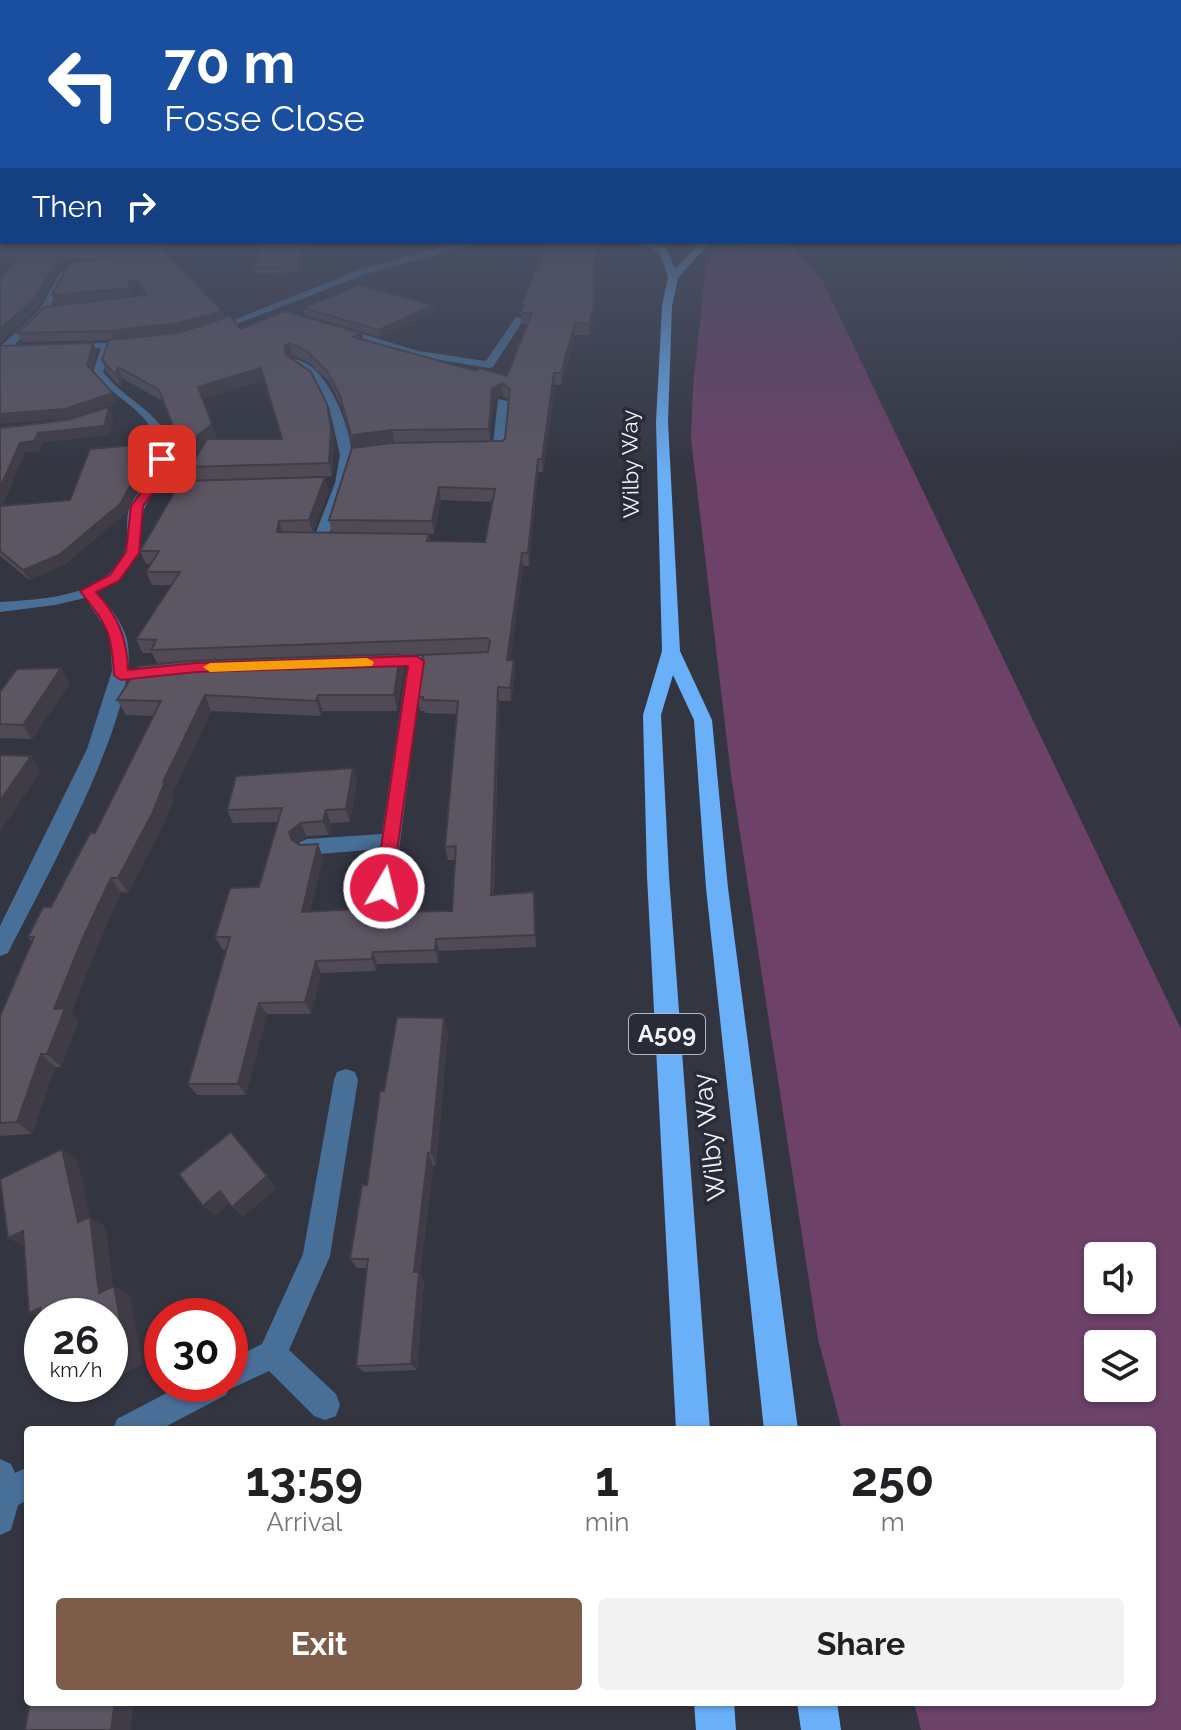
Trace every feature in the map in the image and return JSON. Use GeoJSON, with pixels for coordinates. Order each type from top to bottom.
{"type":"FeatureCollection","features":[{"type":"Feature","properties":{"kind":"highway","name":"Wilby Way"},"geometry":{"type":"LineString","coordinates":[[667,316],[662,422],[671,651],[652,715],[658,876],[693,1426]]}},
{"type":"Feature","properties":{"kind":"highway","name":"Wilby Way"},"geometry":{"type":"LineString","coordinates":[[671,651],[703,720],[717,888],[781,1426]]}},
{"type":"Feature","properties":{"kind":"highway"},"geometry":{"type":"LineString","coordinates":[[714,1706],[716,1730]]}},
{"type":"Feature","properties":{"kind":"highway"},"geometry":{"type":"LineString","coordinates":[[818,1706],[821,1730]]}},
{"type":"Feature","properties":{"kind":"street"},"geometry":{"type":"LineString","coordinates":[[2,349],[38,316]]}},
{"type":"Feature","properties":{"kind":"street"},"geometry":{"type":"LineString","coordinates":[[195,335],[254,316]]}},
{"type":"Feature","properties":{"kind":"street"},"geometry":{"type":"LineString","coordinates":[[325,326],[417,354],[489,365],[519,319]]}},
{"type":"Feature","properties":{"kind":"street"},"geometry":{"type":"LineString","coordinates":[[63,347],[138,344]]}},
{"type":"Feature","properties":{"kind":"street"},"geometry":{"type":"LineString","coordinates":[[0,607],[52,602],[87,591],[115,578],[133,553],[137,506],[150,488],[162,459],[161,438],[152,420],[127,406],[107,387],[98,372],[107,346]]}},
{"type":"Feature","properties":{"kind":"street"},"geometry":{"type":"LineString","coordinates":[[2,349],[19,348]]}},
{"type":"Feature","properties":{"kind":"street"},"geometry":{"type":"LineString","coordinates":[[294,361],[320,380],[335,407],[352,454],[321,540]]}},
{"type":"Feature","properties":{"kind":"street"},"geometry":{"type":"LineString","coordinates":[[469,448],[499,448],[502,401]]}},
{"type":"Feature","properties":{"kind":"street"},"geometry":{"type":"LineString","coordinates":[[326,483],[341,483]]}},
{"type":"Feature","properties":{"kind":"street"},"geometry":{"type":"LineString","coordinates":[[150,488],[222,485]]}},
{"type":"Feature","properties":{"kind":"street"},"geometry":{"type":"LineString","coordinates":[[0,947],[96,753],[128,675],[120,643],[106,612],[87,591]]}},
{"type":"Feature","properties":{"kind":"street"},"geometry":{"type":"LineString","coordinates":[[353,663],[470,659]]}},
{"type":"Feature","properties":{"kind":"street"},"geometry":{"type":"LineString","coordinates":[[384,888],[416,661]]}},
{"type":"Feature","properties":{"kind":"street"},"geometry":{"type":"LineString","coordinates":[[307,847],[391,841]]}},
{"type":"Feature","properties":{"kind":"street"},"geometry":{"type":"LineString","coordinates":[[248,1367],[272,1354],[316,1256],[346,1080]]}},
{"type":"Feature","properties":{"kind":"street"},"geometry":{"type":"LineString","coordinates":[[272,1354],[325,1405]]}},
{"type":"Feature","properties":{"kind":"street"},"geometry":{"type":"LineString","coordinates":[[136,1426],[181,1402]]}},
{"type":"Feature","properties":{"kind":"shaded area"},"geometry":{"type":"Polygon","coordinates":[[[701,316],[839,316],[1181,1029],[1181,1730],[921,1730],[915,1706],[1156,1706],[1156,1426],[841,1426],[818,1339],[731,775],[691,439],[701,316]]]}},
{"type":"Feature","properties":{"kind":"building"},"geometry":{"type":"Polygon","coordinates":[[[0,316],[15,316],[0,329],[0,316]]]}},
{"type":"Feature","properties":{"kind":"building"},"geometry":{"type":"Polygon","coordinates":[[[36,316],[205,316],[178,323],[110,331],[17,333],[36,316]]]}},
{"type":"Feature","properties":{"kind":"building"},"geometry":{"type":"Polygon","coordinates":[[[230,316],[241,329],[273,316],[301,316],[362,333],[353,337],[476,371],[480,368],[507,376],[531,316],[591,316],[589,324],[575,323],[561,373],[554,373],[542,459],[538,459],[528,553],[522,553],[507,660],[514,660],[510,688],[498,687],[491,895],[534,892],[535,935],[436,939],[435,950],[373,952],[372,959],[316,961],[305,1002],[259,1003],[238,1084],[188,1084],[230,937],[215,937],[230,888],[259,887],[282,808],[227,810],[236,776],[353,768],[346,809],[326,810],[323,821],[301,823],[289,832],[292,840],[300,845],[318,844],[302,912],[379,908],[378,912],[452,911],[456,846],[445,847],[458,701],[423,700],[423,697],[417,697],[423,655],[488,652],[490,641],[487,638],[151,650],[156,640],[136,639],[180,572],[146,572],[159,551],[140,551],[181,481],[325,477],[309,520],[279,521],[277,532],[429,534],[427,541],[485,542],[495,489],[439,487],[432,521],[329,520],[352,448],[392,443],[502,441],[505,439],[510,389],[502,383],[492,389],[489,429],[392,430],[351,435],[340,396],[327,371],[307,351],[290,343],[285,346],[285,354],[311,372],[327,404],[331,429],[329,463],[190,467],[207,439],[282,439],[261,368],[198,387],[212,424],[158,468],[166,440],[178,439],[159,390],[118,367],[116,374],[102,360],[109,340],[178,333],[230,316]]]}},
{"type":"Feature","properties":{"kind":"building"},"geometry":{"type":"Polygon","coordinates":[[[330,316],[410,316],[379,330],[330,316]]]}},
{"type":"Feature","properties":{"kind":"building"},"geometry":{"type":"Polygon","coordinates":[[[93,343],[87,365],[113,393],[65,409],[0,414],[0,346],[93,343]]]}},
{"type":"Feature","properties":{"kind":"building"},"geometry":{"type":"Polygon","coordinates":[[[109,407],[104,426],[38,433],[34,441],[20,443],[0,488],[0,428],[67,420],[109,407]]]}},
{"type":"Feature","properties":{"kind":"building"},"geometry":{"type":"Polygon","coordinates":[[[148,444],[147,457],[120,504],[59,555],[23,570],[0,551],[0,506],[70,500],[90,449],[148,444]]]}},
{"type":"Feature","properties":{"kind":"building"},"geometry":{"type":"Polygon","coordinates":[[[400,654],[394,695],[318,695],[316,701],[205,695],[163,782],[152,814],[118,878],[111,878],[82,940],[54,1009],[65,1008],[47,1054],[41,1054],[17,1122],[0,1123],[0,1016],[34,937],[28,937],[43,907],[51,907],[90,833],[95,833],[161,701],[117,700],[139,666],[189,661],[400,654]]]}},
{"type":"Feature","properties":{"kind":"building"},"geometry":{"type":"Polygon","coordinates":[[[61,668],[23,725],[0,724],[0,692],[17,669],[61,668]]]}},
{"type":"Feature","properties":{"kind":"building"},"geometry":{"type":"Polygon","coordinates":[[[0,755],[31,756],[0,801],[0,755]]]}},
{"type":"Feature","properties":{"kind":"building"},"geometry":{"type":"Polygon","coordinates":[[[397,1017],[444,1018],[431,1153],[428,1153],[414,1272],[419,1272],[411,1364],[356,1366],[368,1259],[350,1259],[362,1185],[367,1185],[380,1091],[384,1091],[397,1017]]]}},
{"type":"Feature","properties":{"kind":"building"},"geometry":{"type":"Polygon","coordinates":[[[231,1132],[267,1176],[232,1207],[220,1191],[203,1206],[179,1174],[231,1132]]]}},
{"type":"Feature","properties":{"kind":"building"},"geometry":{"type":"Polygon","coordinates":[[[62,1149],[78,1222],[90,1217],[99,1293],[114,1286],[116,1298],[28,1298],[23,1231],[8,1238],[0,1179],[62,1149]]]}},
{"type":"Feature","properties":{"kind":"building"},"geometry":{"type":"Polygon","coordinates":[[[29,1706],[114,1706],[111,1730],[25,1730],[29,1706]]]}},
{"type":"Feature","properties":{"kind":"slow traffic"},"geometry":{"type":"LineString","coordinates":[[210,667],[367,662]]}},
{"type":"Feature","properties":{"kind":"route"},"geometry":{"type":"LineString","coordinates":[[162,459],[150,488],[137,506],[133,553],[115,578],[87,591],[106,612],[120,643],[121,675],[196,668],[416,661],[384,888]]}}]}
